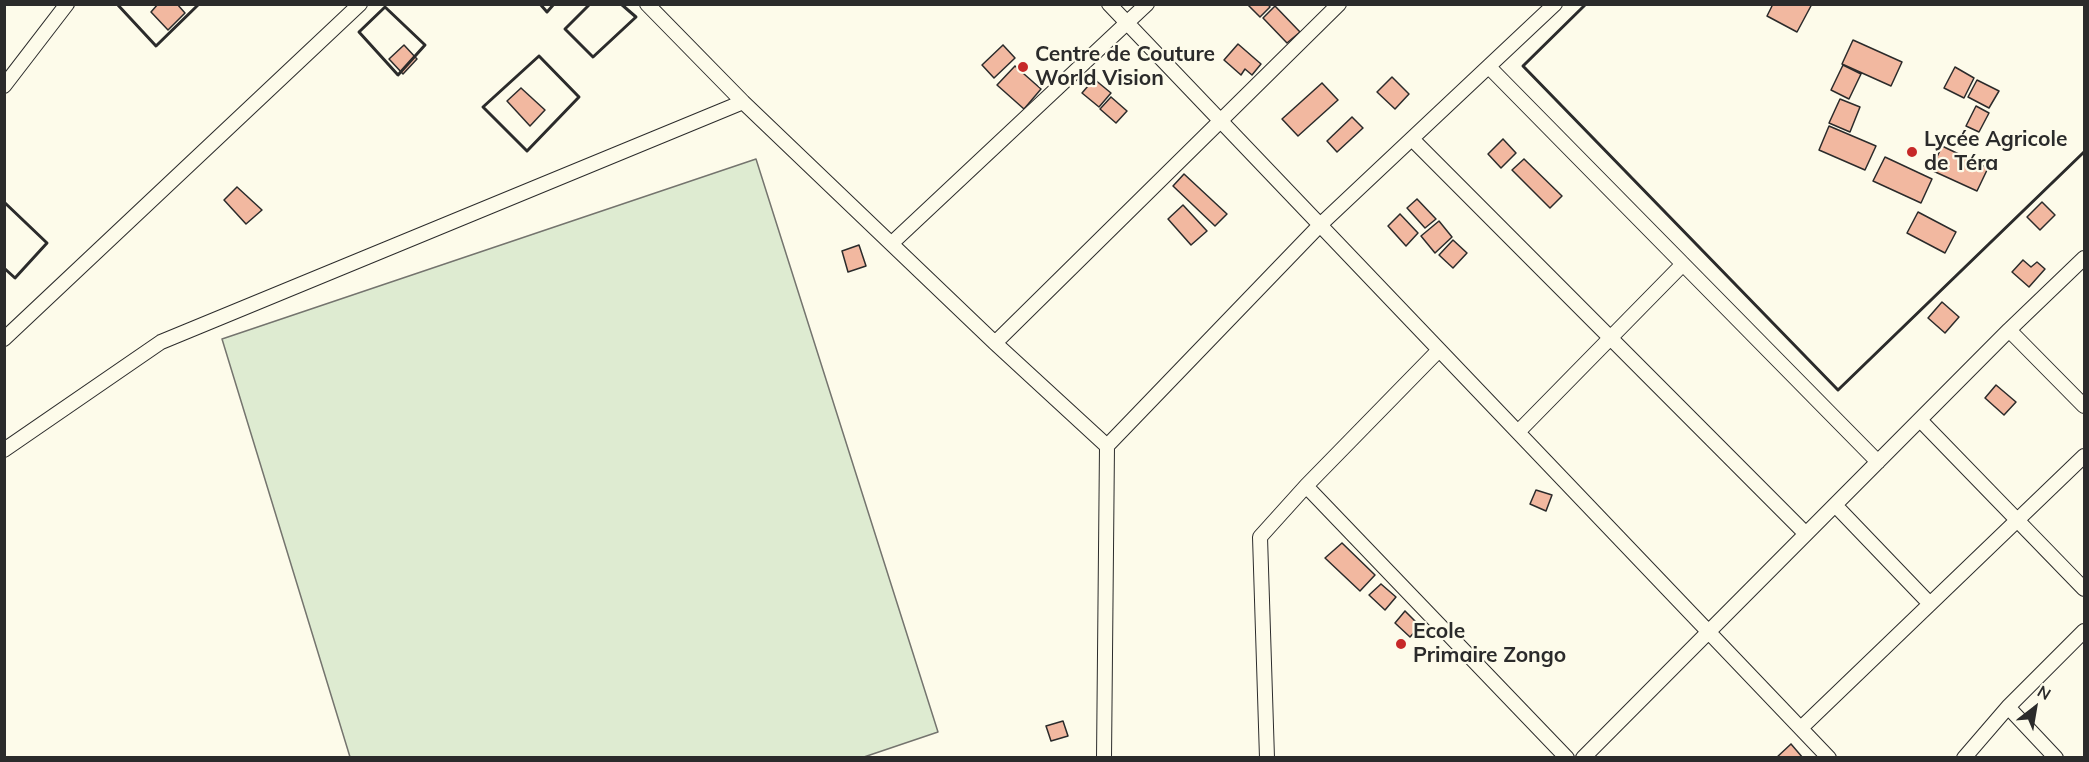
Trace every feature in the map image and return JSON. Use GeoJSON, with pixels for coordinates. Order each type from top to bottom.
{"type":"FeatureCollection","features":[{"type":"Feature","properties":{"kind":"street"},"geometry":{"type":"LineString","coordinates":[[4,86],[67,4]]}},
{"type":"Feature","properties":{"kind":"street"},"geometry":{"type":"LineString","coordinates":[[4,339],[360,4]]}},
{"type":"Feature","properties":{"kind":"street"},"geometry":{"type":"LineString","coordinates":[[647,4],[743,102],[995,343],[1107,446]]}},
{"type":"Feature","properties":{"kind":"street"},"geometry":{"type":"LineString","coordinates":[[1109,4],[1829,758]]}},
{"type":"Feature","properties":{"kind":"street"},"geometry":{"type":"LineString","coordinates":[[892,243],[1147,4]]}},
{"type":"Feature","properties":{"kind":"street"},"geometry":{"type":"LineString","coordinates":[[995,343],[1338,5]]}},
{"type":"Feature","properties":{"kind":"street"},"geometry":{"type":"LineString","coordinates":[[1104,758],[1107,446],[1320,225],[1553,5]]}},
{"type":"Feature","properties":{"kind":"street"},"geometry":{"type":"LineString","coordinates":[[1489,67],[1878,462]]}},
{"type":"Feature","properties":{"kind":"street"},"geometry":{"type":"LineString","coordinates":[[4,450],[160,342],[743,102]]}},
{"type":"Feature","properties":{"kind":"street"},"geometry":{"type":"LineString","coordinates":[[1412,139],[1806,534]]}},
{"type":"Feature","properties":{"kind":"street"},"geometry":{"type":"LineString","coordinates":[[1583,758],[2009,330],[2085,258]]}},
{"type":"Feature","properties":{"kind":"street"},"geometry":{"type":"LineString","coordinates":[[1518,432],[1683,264]]}},
{"type":"Feature","properties":{"kind":"street"},"geometry":{"type":"LineString","coordinates":[[2009,330],[2085,406]]}},
{"type":"Feature","properties":{"kind":"street"},"geometry":{"type":"LineString","coordinates":[[1267,758],[1260,537],[1306,486],[1439,350]]}},
{"type":"Feature","properties":{"kind":"street"},"geometry":{"type":"LineString","coordinates":[[1920,420],[2085,589]]}},
{"type":"Feature","properties":{"kind":"street"},"geometry":{"type":"LineString","coordinates":[[1801,728],[2085,456]]}},
{"type":"Feature","properties":{"kind":"street"},"geometry":{"type":"LineString","coordinates":[[1306,486],[1567,758]]}},
{"type":"Feature","properties":{"kind":"street"},"geometry":{"type":"LineString","coordinates":[[1835,505],[1930,604]]}},
{"type":"Feature","properties":{"kind":"street"},"geometry":{"type":"LineString","coordinates":[[1964,758],[2008,707],[2085,631]]}},
{"type":"Feature","properties":{"kind":"street"},"geometry":{"type":"LineString","coordinates":[[2008,707],[2056,758]]}},
{"type":"Feature","properties":{"kind":"green space"},"geometry":{"type":"Polygon","coordinates":[[[756,159],[938,732],[861,758],[350,757],[222,339],[756,159]]]}},
{"type":"Feature","properties":{"kind":"building"},"geometry":{"type":"Polygon","coordinates":[[[158,4],[177,4],[185,13],[168,30],[151,12],[158,4]]]}},
{"type":"Feature","properties":{"kind":"building"},"geometry":{"type":"Polygon","coordinates":[[[1247,4],[1268,4],[1270,7],[1260,17],[1247,4]]]}},
{"type":"Feature","properties":{"kind":"building"},"geometry":{"type":"Polygon","coordinates":[[[1773,4],[1812,4],[1797,32],[1767,16],[1773,4]]]}},
{"type":"Feature","properties":{"kind":"building"},"geometry":{"type":"Polygon","coordinates":[[[1275,6],[1300,32],[1287,43],[1263,18],[1275,6]]]}},
{"type":"Feature","properties":{"kind":"building"},"geometry":{"type":"Polygon","coordinates":[[[1853,40],[1902,62],[1891,86],[1842,64],[1853,40]]]}},
{"type":"Feature","properties":{"kind":"building"},"geometry":{"type":"Polygon","coordinates":[[[1238,44],[1261,64],[1252,75],[1245,69],[1241,75],[1224,60],[1238,44]]]}},
{"type":"Feature","properties":{"kind":"building"},"geometry":{"type":"Polygon","coordinates":[[[404,45],[417,59],[403,74],[389,59],[404,45]]]}},
{"type":"Feature","properties":{"kind":"building"},"geometry":{"type":"Polygon","coordinates":[[[1003,45],[1015,58],[994,78],[982,65],[1003,45]]]}},
{"type":"Feature","properties":{"kind":"building"},"geometry":{"type":"Polygon","coordinates":[[[1843,65],[1861,74],[1849,99],[1831,90],[1843,65]]]}},
{"type":"Feature","properties":{"kind":"building"},"geometry":{"type":"Polygon","coordinates":[[[1015,66],[1041,89],[1024,109],[997,85],[1015,66]]]}},
{"type":"Feature","properties":{"kind":"building"},"geometry":{"type":"Polygon","coordinates":[[[1955,67],[1974,78],[1964,98],[1944,88],[1955,67]]]}},
{"type":"Feature","properties":{"kind":"building"},"geometry":{"type":"Polygon","coordinates":[[[1392,77],[1409,94],[1395,109],[1377,92],[1392,77]]]}},
{"type":"Feature","properties":{"kind":"building"},"geometry":{"type":"Polygon","coordinates":[[[1094,79],[1111,93],[1099,107],[1082,93],[1094,79]]]}},
{"type":"Feature","properties":{"kind":"building"},"geometry":{"type":"Polygon","coordinates":[[[1977,80],[1999,91],[1989,108],[1968,97],[1977,80]]]}},
{"type":"Feature","properties":{"kind":"building"},"geometry":{"type":"Polygon","coordinates":[[[1322,83],[1338,100],[1298,136],[1282,119],[1322,83]]]}},
{"type":"Feature","properties":{"kind":"building"},"geometry":{"type":"Polygon","coordinates":[[[521,88],[545,110],[530,126],[507,101],[521,88]]]}},
{"type":"Feature","properties":{"kind":"building"},"geometry":{"type":"Polygon","coordinates":[[[1111,97],[1127,111],[1116,123],[1100,109],[1111,97]]]}},
{"type":"Feature","properties":{"kind":"building"},"geometry":{"type":"Polygon","coordinates":[[[1840,99],[1860,107],[1850,132],[1829,123],[1840,99]]]}},
{"type":"Feature","properties":{"kind":"building"},"geometry":{"type":"Polygon","coordinates":[[[1976,106],[1989,113],[1979,132],[1966,126],[1976,106]]]}},
{"type":"Feature","properties":{"kind":"building"},"geometry":{"type":"Polygon","coordinates":[[[1352,117],[1363,128],[1337,152],[1327,141],[1352,117]]]}},
{"type":"Feature","properties":{"kind":"building"},"geometry":{"type":"Polygon","coordinates":[[[1829,126],[1876,146],[1865,170],[1819,150],[1829,126]]]}},
{"type":"Feature","properties":{"kind":"building"},"geometry":{"type":"Polygon","coordinates":[[[1503,139],[1516,153],[1501,168],[1488,154],[1503,139]]]}},
{"type":"Feature","properties":{"kind":"building"},"geometry":{"type":"Polygon","coordinates":[[[1942,146],[1988,168],[1977,191],[1931,170],[1942,146]]]}},
{"type":"Feature","properties":{"kind":"building"},"geometry":{"type":"Polygon","coordinates":[[[1885,157],[1932,179],[1921,203],[1873,181],[1885,157]]]}},
{"type":"Feature","properties":{"kind":"building"},"geometry":{"type":"Polygon","coordinates":[[[1524,159],[1562,196],[1550,208],[1512,170],[1524,159]]]}},
{"type":"Feature","properties":{"kind":"building"},"geometry":{"type":"Polygon","coordinates":[[[1184,174],[1227,214],[1215,226],[1173,186],[1184,174]]]}},
{"type":"Feature","properties":{"kind":"building"},"geometry":{"type":"Polygon","coordinates":[[[237,187],[262,210],[246,224],[224,200],[237,187]]]}},
{"type":"Feature","properties":{"kind":"building"},"geometry":{"type":"Polygon","coordinates":[[[1417,199],[1436,219],[1425,228],[1407,208],[1417,199]]]}},
{"type":"Feature","properties":{"kind":"building"},"geometry":{"type":"Polygon","coordinates":[[[2042,202],[2055,215],[2040,230],[2027,217],[2042,202]]]}},
{"type":"Feature","properties":{"kind":"building"},"geometry":{"type":"Polygon","coordinates":[[[1183,205],[1207,231],[1191,245],[1168,219],[1183,205]]]}},
{"type":"Feature","properties":{"kind":"building"},"geometry":{"type":"Polygon","coordinates":[[[1918,212],[1956,232],[1945,253],[1907,233],[1918,212]]]}},
{"type":"Feature","properties":{"kind":"building"},"geometry":{"type":"Polygon","coordinates":[[[1400,214],[1418,233],[1406,246],[1388,226],[1400,214]]]}},
{"type":"Feature","properties":{"kind":"building"},"geometry":{"type":"Polygon","coordinates":[[[1439,221],[1452,237],[1435,253],[1421,236],[1439,221]]]}},
{"type":"Feature","properties":{"kind":"building"},"geometry":{"type":"Polygon","coordinates":[[[1453,240],[1467,253],[1453,268],[1439,255],[1453,240]]]}},
{"type":"Feature","properties":{"kind":"building"},"geometry":{"type":"Polygon","coordinates":[[[859,245],[866,266],[848,272],[842,251],[859,245]]]}},
{"type":"Feature","properties":{"kind":"building"},"geometry":{"type":"Polygon","coordinates":[[[2023,260],[2031,267],[2037,262],[2045,269],[2029,287],[2012,272],[2023,260]]]}},
{"type":"Feature","properties":{"kind":"building"},"geometry":{"type":"Polygon","coordinates":[[[1942,302],[1959,317],[1945,333],[1928,318],[1942,302]]]}},
{"type":"Feature","properties":{"kind":"building"},"geometry":{"type":"Polygon","coordinates":[[[1996,385],[2016,402],[2004,415],[1985,398],[1996,385]]]}},
{"type":"Feature","properties":{"kind":"building"},"geometry":{"type":"Polygon","coordinates":[[[1536,490],[1552,495],[1546,511],[1530,504],[1536,490]]]}},
{"type":"Feature","properties":{"kind":"building"},"geometry":{"type":"Polygon","coordinates":[[[1342,543],[1375,575],[1360,591],[1325,558],[1342,543]]]}},
{"type":"Feature","properties":{"kind":"building"},"geometry":{"type":"Polygon","coordinates":[[[1381,584],[1396,597],[1385,610],[1369,595],[1381,584]]]}},
{"type":"Feature","properties":{"kind":"building"},"geometry":{"type":"Polygon","coordinates":[[[1405,611],[1420,626],[1410,637],[1395,623],[1405,611]]]}},
{"type":"Feature","properties":{"kind":"building"},"geometry":{"type":"Polygon","coordinates":[[[1063,721],[1068,736],[1051,741],[1046,726],[1063,721]]]}},
{"type":"Feature","properties":{"kind":"building"},"geometry":{"type":"Polygon","coordinates":[[[1791,744],[1803,758],[1776,758],[1791,744]]]}},
{"type":"Feature","properties":{"kind":"wall"},"geometry":{"type":"LineString","coordinates":[[117,4],[156,46],[199,4]]}},
{"type":"Feature","properties":{"kind":"wall"},"geometry":{"type":"LineString","coordinates":[[540,4],[547,12],[554,4]]}},
{"type":"Feature","properties":{"kind":"wall"},"geometry":{"type":"LineString","coordinates":[[590,4],[565,29],[593,57],[636,17],[621,4]]}},
{"type":"Feature","properties":{"kind":"wall"},"geometry":{"type":"LineString","coordinates":[[1586,4],[1523,66],[1838,390],[2084,152]]}},
{"type":"Feature","properties":{"kind":"wall"},"geometry":{"type":"LineString","coordinates":[[385,7],[425,45],[398,75],[359,32],[385,7]]}},
{"type":"Feature","properties":{"kind":"wall"},"geometry":{"type":"LineString","coordinates":[[539,56],[579,97],[527,151],[483,107],[539,56]]}},
{"type":"Feature","properties":{"kind":"wall"},"geometry":{"type":"LineString","coordinates":[[4,202],[47,243],[15,278],[4,268]]}},
{"type":"Feature","properties":{"kind":"place","name":"Centre de Couture World Vision"},"geometry":{"type":"Point","coordinates":[1023,67]}},
{"type":"Feature","properties":{"kind":"place","name":"Lycée Agricole de Téra"},"geometry":{"type":"Point","coordinates":[1912,152]}},
{"type":"Feature","properties":{"kind":"place","name":"Ecole Primaire Zongo"},"geometry":{"type":"Point","coordinates":[1401,644]}}]}
